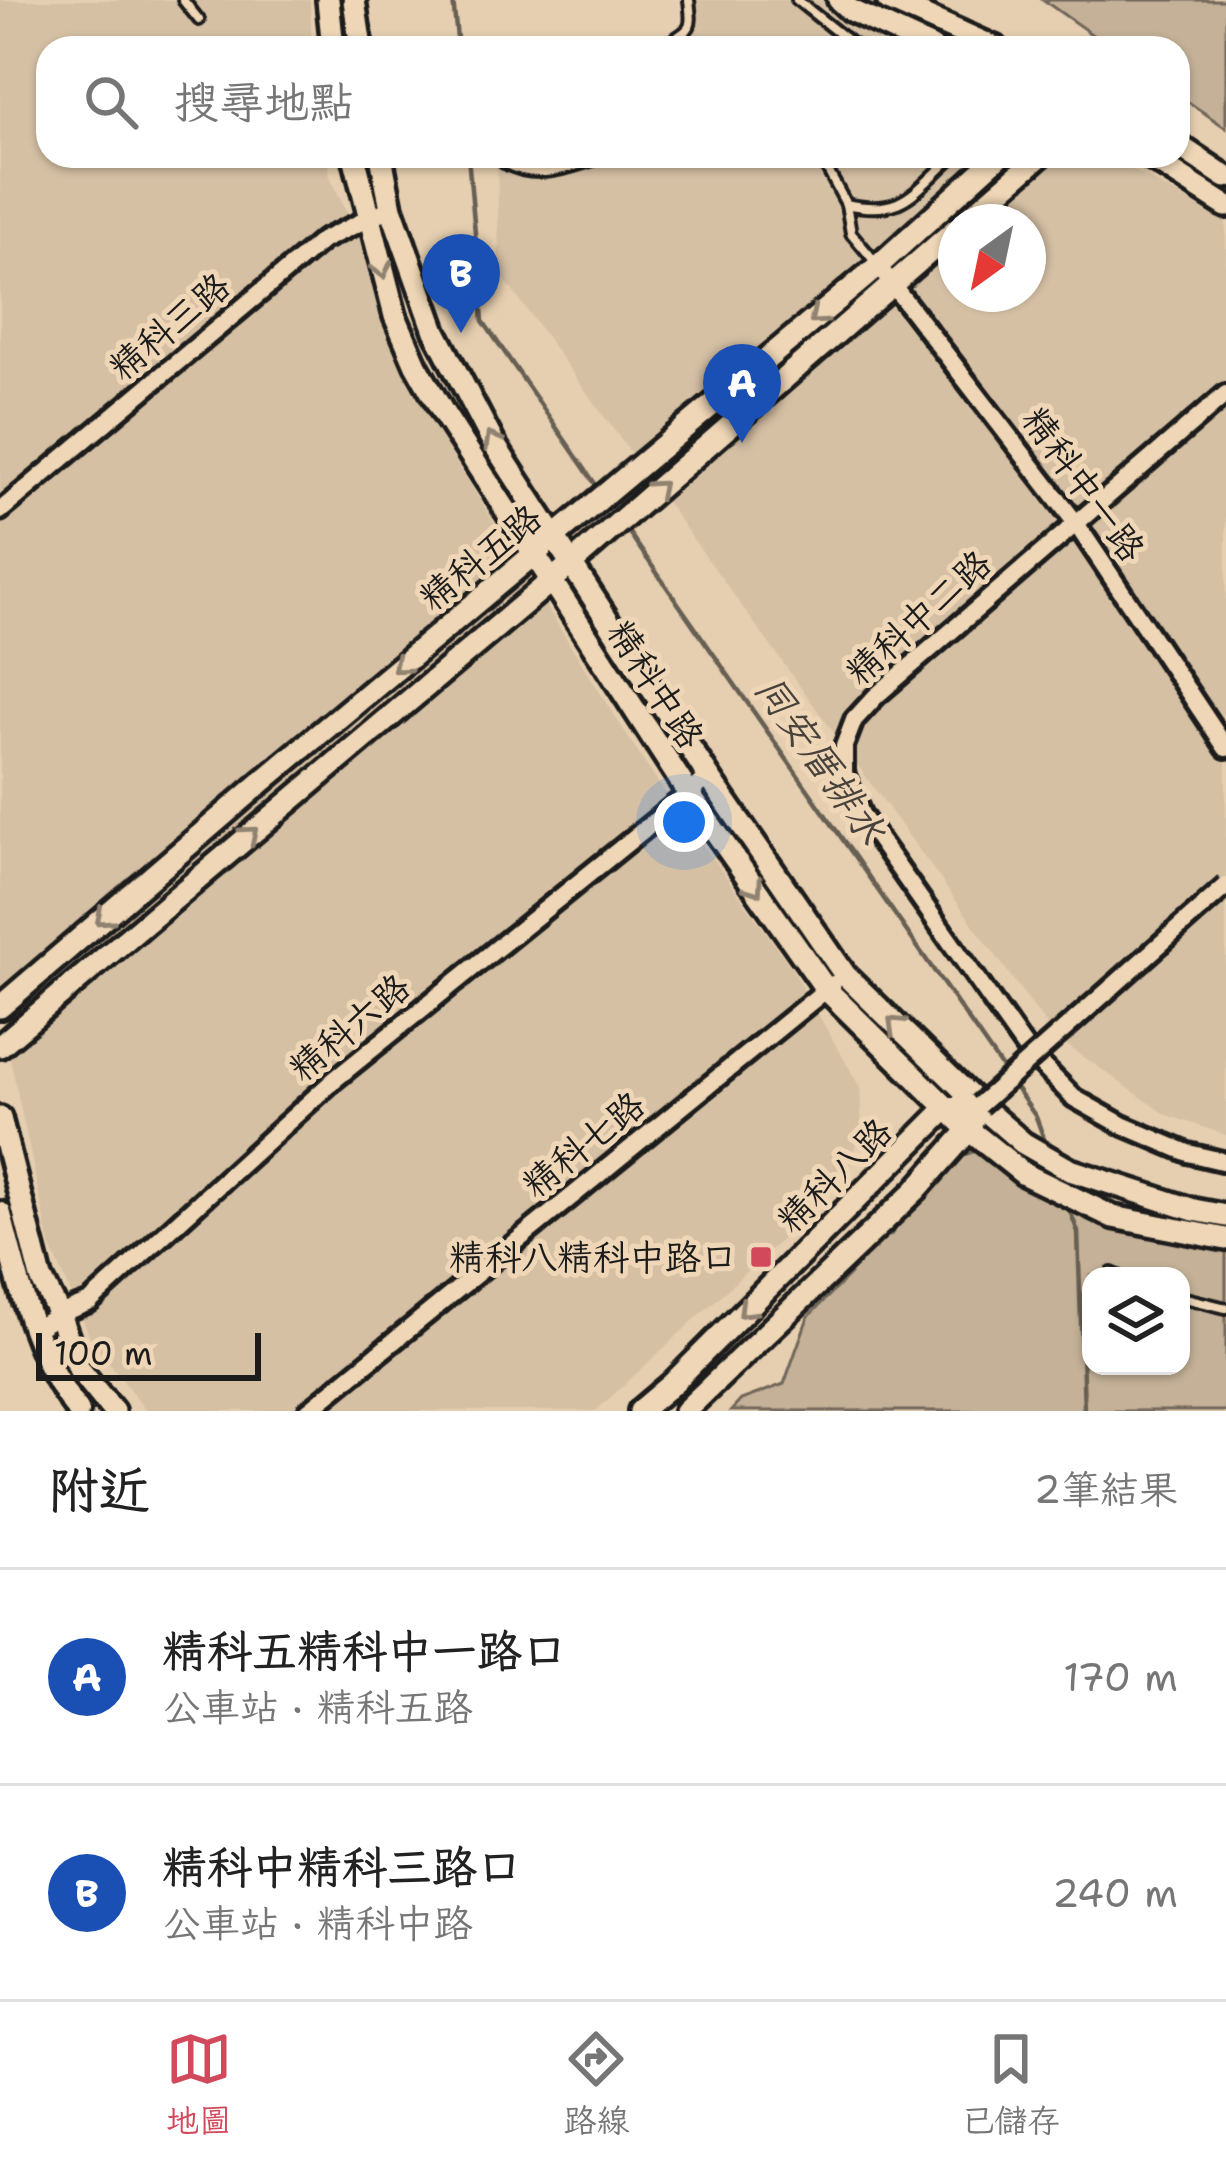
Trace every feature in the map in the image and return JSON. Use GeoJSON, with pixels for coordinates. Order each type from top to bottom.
{"type":"FeatureCollection","features":[{"type":"Feature","properties":{"kind":"street"},"geometry":{"type":"LineString","coordinates":[[328,0],[332,36]]}},
{"type":"Feature","properties":{"kind":"street"},"geometry":{"type":"LineString","coordinates":[[354,0],[359,36]]}},
{"type":"Feature","properties":{"kind":"street"},"geometry":{"type":"LineString","coordinates":[[839,0],[850,10],[906,36]]}},
{"type":"Feature","properties":{"kind":"street"},"geometry":{"type":"LineString","coordinates":[[888,0],[969,36]]}},
{"type":"Feature","properties":{"kind":"street"},"geometry":{"type":"LineString","coordinates":[[1190,154],[1226,177]]}},
{"type":"Feature","properties":{"kind":"street","name":"精科中路"},"geometry":{"type":"LineString","coordinates":[[357,168],[395,316],[444,414],[689,794],[826,989],[969,1130],[1024,1174],[1113,1217],[1226,1239]]}},
{"type":"Feature","properties":{"kind":"street","name":"精科中路"},"geometry":{"type":"LineString","coordinates":[[384,168],[391,208],[435,331],[494,444],[709,777],[845,975],[1023,1143],[1070,1169],[1226,1216]]}},
{"type":"Feature","properties":{"kind":"street","name":"精科五路"},"geometry":{"type":"LineString","coordinates":[[0,1007],[878,266],[986,168]]}},
{"type":"Feature","properties":{"kind":"street"},"geometry":{"type":"LineString","coordinates":[[985,204],[1026,168]]}},
{"type":"Feature","properties":{"kind":"street"},"geometry":{"type":"LineString","coordinates":[[1167,168],[1226,206]]}},
{"type":"Feature","properties":{"kind":"street","name":"精科三路"},"geometry":{"type":"LineString","coordinates":[[0,512],[323,240],[391,208]]}},
{"type":"Feature","properties":{"kind":"street","name":"精科五路"},"geometry":{"type":"LineString","coordinates":[[0,1046],[570,565],[938,245]]}},
{"type":"Feature","properties":{"kind":"street","name":"精科中一路"},"geometry":{"type":"LineString","coordinates":[[878,266],[1076,522],[1226,748]]}},
{"type":"Feature","properties":{"kind":"street","name":"精科中二路"},"geometry":{"type":"LineString","coordinates":[[1226,394],[876,696],[854,720],[844,746],[844,773],[862,817],[1025,1048],[1074,1098],[1188,1153],[1226,1162]]}},
{"type":"Feature","properties":{"kind":"street","name":"精科六路"},"geometry":{"type":"LineString","coordinates":[[36,1329],[90,1302],[334,1080],[709,777]]}},
{"type":"Feature","properties":{"kind":"street","name":"精科八路"},"geometry":{"type":"LineString","coordinates":[[685,1411],[916,1190],[969,1130],[979,1105],[1226,886]]}},
{"type":"Feature","properties":{"kind":"street","name":"精科七路"},"geometry":{"type":"LineString","coordinates":[[308,1411],[845,975]]}},
{"type":"Feature","properties":{"kind":"street"},"geometry":{"type":"LineString","coordinates":[[947,1108],[979,1105]]}},
{"type":"Feature","properties":{"kind":"street","name":"精科八路"},"geometry":{"type":"LineString","coordinates":[[640,1411],[947,1108]]}},
{"type":"Feature","properties":{"kind":"street"},"geometry":{"type":"LineString","coordinates":[[0,1118],[41,1278],[79,1369],[113,1411]]}},
{"type":"Feature","properties":{"kind":"street"},"geometry":{"type":"LineString","coordinates":[[0,1213],[36,1329],[60,1389],[78,1411]]}},
{"type":"Feature","properties":{"kind":"lane"},"geometry":{"type":"LineString","coordinates":[[183,0],[200,20]]}},
{"type":"Feature","properties":{"kind":"lane"},"geometry":{"type":"LineString","coordinates":[[680,36],[692,24],[689,0]]}},
{"type":"Feature","properties":{"kind":"lane"},"geometry":{"type":"LineString","coordinates":[[797,0],[842,36]]}},
{"type":"Feature","properties":{"kind":"lane"},"geometry":{"type":"LineString","coordinates":[[513,168],[545,174],[565,168]]}},
{"type":"Feature","properties":{"kind":"lane"},"geometry":{"type":"LineString","coordinates":[[826,168],[846,204],[851,232],[878,266]]}},
{"type":"Feature","properties":{"kind":"lane"},"geometry":{"type":"LineString","coordinates":[[846,204],[869,209],[898,206],[941,168]]}},
{"type":"Feature","properties":{"kind":"lane"},"geometry":{"type":"LineString","coordinates":[[1190,1299],[1226,1308]]}},
{"type":"Feature","properties":{"kind":"shaded area"},"geometry":{"type":"Polygon","coordinates":[[[0,0],[310,0],[312,36],[36,36],[36,168],[328,168],[451,454],[645,764],[791,967],[860,1087],[862,1129],[843,1182],[596,1411],[146,1411],[90,1337],[50,1245],[0,1012],[0,0]]]}},
{"type":"Feature","properties":{"kind":"shaded area"},"geometry":{"type":"Polygon","coordinates":[[[697,0],[829,0],[894,36],[688,36],[697,0]]]}},
{"type":"Feature","properties":{"kind":"shaded area"},"geometry":{"type":"Polygon","coordinates":[[[1043,0],[1226,0],[1226,128],[1190,103],[1190,36],[1094,36],[1043,0]]]}},
{"type":"Feature","properties":{"kind":"shaded area"},"geometry":{"type":"Polygon","coordinates":[[[497,168],[1129,168],[1226,222],[1226,1135],[1167,1115],[1055,1037],[499,272],[497,168]]]}},
{"type":"Feature","properties":{"kind":"shaded area"},"geometry":{"type":"Polygon","coordinates":[[[979,1151],[1046,1186],[1226,1244],[1226,1411],[731,1411],[741,1400],[784,1384],[808,1317],[850,1274],[838,1257],[864,1234],[890,1236],[953,1162],[979,1151]]]}},
{"type":"Feature","properties":{"kind":"waterway","name":"同安厝排水"},"geometry":{"type":"LineString","coordinates":[[453,0],[457,36]]}},
{"type":"Feature","properties":{"kind":"waterway","name":"同安厝排水"},"geometry":{"type":"LineString","coordinates":[[469,168],[483,321],[598,488]]}},
{"type":"Feature","properties":{"kind":"waterway","name":"同安厝排水"},"geometry":{"type":"LineString","coordinates":[[625,527],[1006,1074]]}},
{"type":"Feature","properties":{"kind":"waterway","name":"同安厝排水"},"geometry":{"type":"LineString","coordinates":[[1013,1084],[1036,1117],[1047,1147]]}},
{"type":"Feature","properties":{"kind":"waterway","name":"同安厝排水"},"geometry":{"type":"LineString","coordinates":[[1067,1203],[1078,1232],[1084,1411]]}},
{"type":"Feature","properties":{"kind":"place","name":"精科中精科三路口"},"geometry":{"type":"Point","coordinates":[461,333]}},
{"type":"Feature","properties":{"kind":"place","name":"精科五精科中一路口"},"geometry":{"type":"Point","coordinates":[742,443]}},
{"type":"Feature","properties":{"kind":"place","name":"精科八精科中路口"},"geometry":{"type":"Point","coordinates":[761,1257]}}]}
